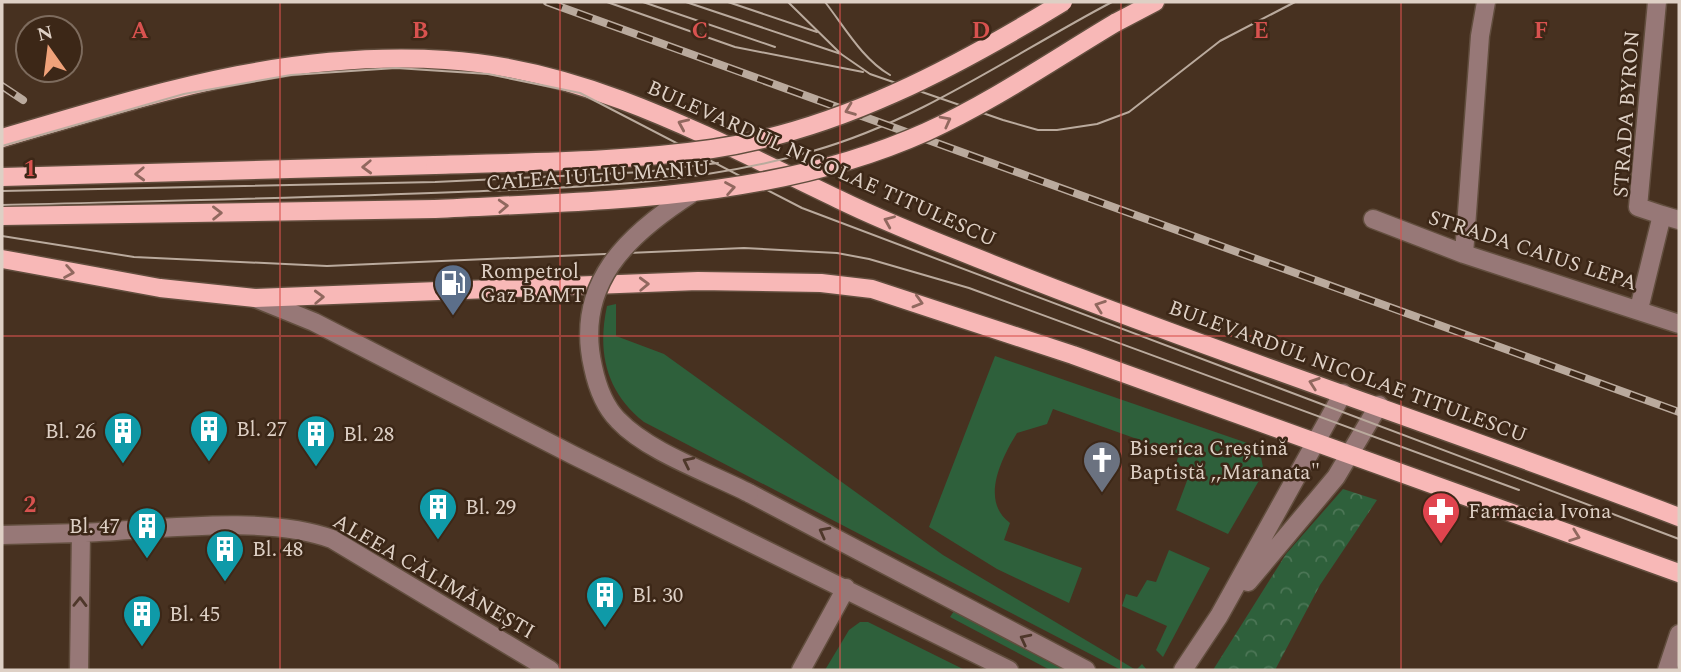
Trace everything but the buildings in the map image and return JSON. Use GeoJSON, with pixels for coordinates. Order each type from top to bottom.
{"type":"FeatureCollection","features":[{"type":"Feature","properties":{"kind":"main road","name":"CALEA IULIU MANIU"},"geometry":{"type":"LineString","coordinates":[[2,177],[622,159],[714,148],[774,136],[847,112],[930,77],[1063,2]]}},
{"type":"Feature","properties":{"kind":"main road","name":"CALEA IULIU MANIU"},"geometry":{"type":"LineString","coordinates":[[2,216],[435,209],[691,194],[815,170],[927,131],[994,96],[1155,2]]}},
{"type":"Feature","properties":{"kind":"main road","name":"BULEVARDUL NICOLAE TITULESCU"},"geometry":{"type":"LineString","coordinates":[[2,138],[208,79],[278,66],[365,60],[445,60],[522,71],[570,82],[665,116],[844,202],[974,257],[1679,517]]}},
{"type":"Feature","properties":{"kind":"main road"},"geometry":{"type":"LineString","coordinates":[[2,259],[160,288],[255,298],[698,282],[821,283],[872,289],[999,329],[1679,573]]}},
{"type":"Feature","properties":{"kind":"street"},"geometry":{"type":"LineString","coordinates":[[1464,254],[1480,36],[1486,2]]}},
{"type":"Feature","properties":{"kind":"street","name":"STRADA BYRON"},"geometry":{"type":"LineString","coordinates":[[1657,2],[1638,207],[1667,219]]}},
{"type":"Feature","properties":{"kind":"street"},"geometry":{"type":"LineString","coordinates":[[691,194],[631,238],[609,267],[592,308],[591,358],[607,407],[632,433],[1086,670]]}},
{"type":"Feature","properties":{"kind":"street","name":"STRADA CAIUS LEPA"},"geometry":{"type":"LineString","coordinates":[[1373,219],[1464,254],[1679,324]]}},
{"type":"Feature","properties":{"kind":"street"},"geometry":{"type":"LineString","coordinates":[[1639,309],[1667,219]]}},
{"type":"Feature","properties":{"kind":"street"},"geometry":{"type":"LineString","coordinates":[[255,298],[314,322],[573,455],[1009,670]]}},
{"type":"Feature","properties":{"kind":"street"},"geometry":{"type":"LineString","coordinates":[[1182,670],[1219,616],[1343,393]]}},
{"type":"Feature","properties":{"kind":"street"},"geometry":{"type":"LineString","coordinates":[[1219,616],[1351,456],[1379,405]]}},
{"type":"Feature","properties":{"kind":"street","name":"ALEEA CĂLIMĂNEȘTI"},"geometry":{"type":"LineString","coordinates":[[2,535],[244,526],[274,526],[317,533],[332,539],[550,670]]}},
{"type":"Feature","properties":{"kind":"street"},"geometry":{"type":"LineString","coordinates":[[79,670],[81,533]]}},
{"type":"Feature","properties":{"kind":"street"},"geometry":{"type":"LineString","coordinates":[[802,670],[846,588]]}},
{"type":"Feature","properties":{"kind":"street"},"geometry":{"type":"LineString","coordinates":[[1667,670],[1679,634]]}},
{"type":"Feature","properties":{"kind":"green space"},"geometry":{"type":"Polygon","coordinates":[[[616,304],[616,336],[664,354],[943,555],[1136,670],[1121,670],[644,422],[621,398],[613,384],[604,355],[607,306],[616,304]]]}},
{"type":"Feature","properties":{"kind":"green space"},"geometry":{"type":"Polygon","coordinates":[[[995,356],[1253,445],[1260,452],[1264,472],[1228,534],[1176,510],[1188,478],[1181,475],[1183,467],[1176,464],[1179,454],[1053,409],[1047,424],[1017,433],[1000,467],[995,492],[1001,514],[1010,523],[1004,540],[1082,568],[1069,603],[997,569],[929,527],[995,356]]]}},
{"type":"Feature","properties":{"kind":"green space"},"geometry":{"type":"Polygon","coordinates":[[[1343,489],[1377,500],[1320,585],[1275,670],[1213,670],[1286,554],[1343,489]]]}},
{"type":"Feature","properties":{"kind":"green space"},"geometry":{"type":"Polygon","coordinates":[[[1169,550],[1210,568],[1163,657],[1156,650],[1167,626],[1122,606],[1126,594],[1137,597],[1147,580],[1156,582],[1169,550]]]}},
{"type":"Feature","properties":{"kind":"green space"},"geometry":{"type":"Polygon","coordinates":[[[954,611],[1068,670],[1050,670],[950,617],[954,611]]]}},
{"type":"Feature","properties":{"kind":"green space"},"geometry":{"type":"Polygon","coordinates":[[[860,622],[868,622],[965,670],[825,670],[849,630],[860,622]]]}},
{"type":"Feature","properties":{"kind":"green space"},"geometry":{"type":"Polygon","coordinates":[[[1142,664],[1147,670],[1136,670],[1142,664]]]}},
{"type":"Feature","properties":{"kind":"tram line"},"geometry":{"type":"LineString","coordinates":[[607,2],[735,47],[863,72]]}},
{"type":"Feature","properties":{"kind":"tram line"},"geometry":{"type":"LineString","coordinates":[[643,2],[775,47]]}},
{"type":"Feature","properties":{"kind":"tram line"},"geometry":{"type":"LineString","coordinates":[[686,2],[841,54]]}},
{"type":"Feature","properties":{"kind":"tram line"},"geometry":{"type":"LineString","coordinates":[[728,2],[817,32]]}},
{"type":"Feature","properties":{"kind":"tram line"},"geometry":{"type":"LineString","coordinates":[[788,2],[841,54],[870,74],[1038,130],[1097,124],[1129,112],[1220,41],[1295,2]]}},
{"type":"Feature","properties":{"kind":"tram line"},"geometry":{"type":"LineString","coordinates":[[825,2],[862,51],[890,75]]}},
{"type":"Feature","properties":{"kind":"tram line"},"geometry":{"type":"LineString","coordinates":[[2,205],[548,188],[681,178],[725,171],[813,151],[892,122],[1112,2]]}},
{"type":"Feature","properties":{"kind":"tram line"},"geometry":{"type":"LineString","coordinates":[[2,146],[184,94],[291,75],[396,68],[488,74],[580,93],[802,208],[1679,539]]}},
{"type":"Feature","properties":{"kind":"tram line"},"geometry":{"type":"LineString","coordinates":[[2,191],[435,182],[644,172],[718,163]]}},
{"type":"Feature","properties":{"kind":"tram line"},"geometry":{"type":"LineString","coordinates":[[2,236],[134,257],[327,266],[744,248],[837,253],[869,259],[969,288],[1519,490]]}},
{"type":"Feature","properties":{"kind":"railway"},"geometry":{"type":"LineString","coordinates":[[547,2],[1679,412]]}},
{"type":"Feature","properties":{"kind":"railway"},"geometry":{"type":"LineString","coordinates":[[2,86],[23,100]]}},
{"type":"Feature","properties":{"kind":"place","name":"Rompetrol Gaz BAMT"},"geometry":{"type":"Point","coordinates":[453,317]}},
{"type":"Feature","properties":{"kind":"place","name":"Bl. 27"},"geometry":{"type":"Point","coordinates":[209,463]}},
{"type":"Feature","properties":{"kind":"place","name":"Bl. 26"},"geometry":{"type":"Point","coordinates":[123,465]}},
{"type":"Feature","properties":{"kind":"place","name":"Bl. 28"},"geometry":{"type":"Point","coordinates":[316,468]}},
{"type":"Feature","properties":{"kind":"place","name":"Biserica Creștină Baptistă ,,Maranata\""},"geometry":{"type":"Point","coordinates":[1102,494]}},
{"type":"Feature","properties":{"kind":"place","name":"Bl. 29"},"geometry":{"type":"Point","coordinates":[438,541]}},
{"type":"Feature","properties":{"kind":"place","name":"Farmacia Ivona"},"geometry":{"type":"Point","coordinates":[1441,545]}},
{"type":"Feature","properties":{"kind":"place","name":"Bl. 47"},"geometry":{"type":"Point","coordinates":[147,560]}},
{"type":"Feature","properties":{"kind":"place","name":"Bl. 48"},"geometry":{"type":"Point","coordinates":[225,583]}},
{"type":"Feature","properties":{"kind":"place","name":"Bl. 30"},"geometry":{"type":"Point","coordinates":[605,629]}},
{"type":"Feature","properties":{"kind":"place","name":"Bl. 45"},"geometry":{"type":"Point","coordinates":[142,648]}}]}
